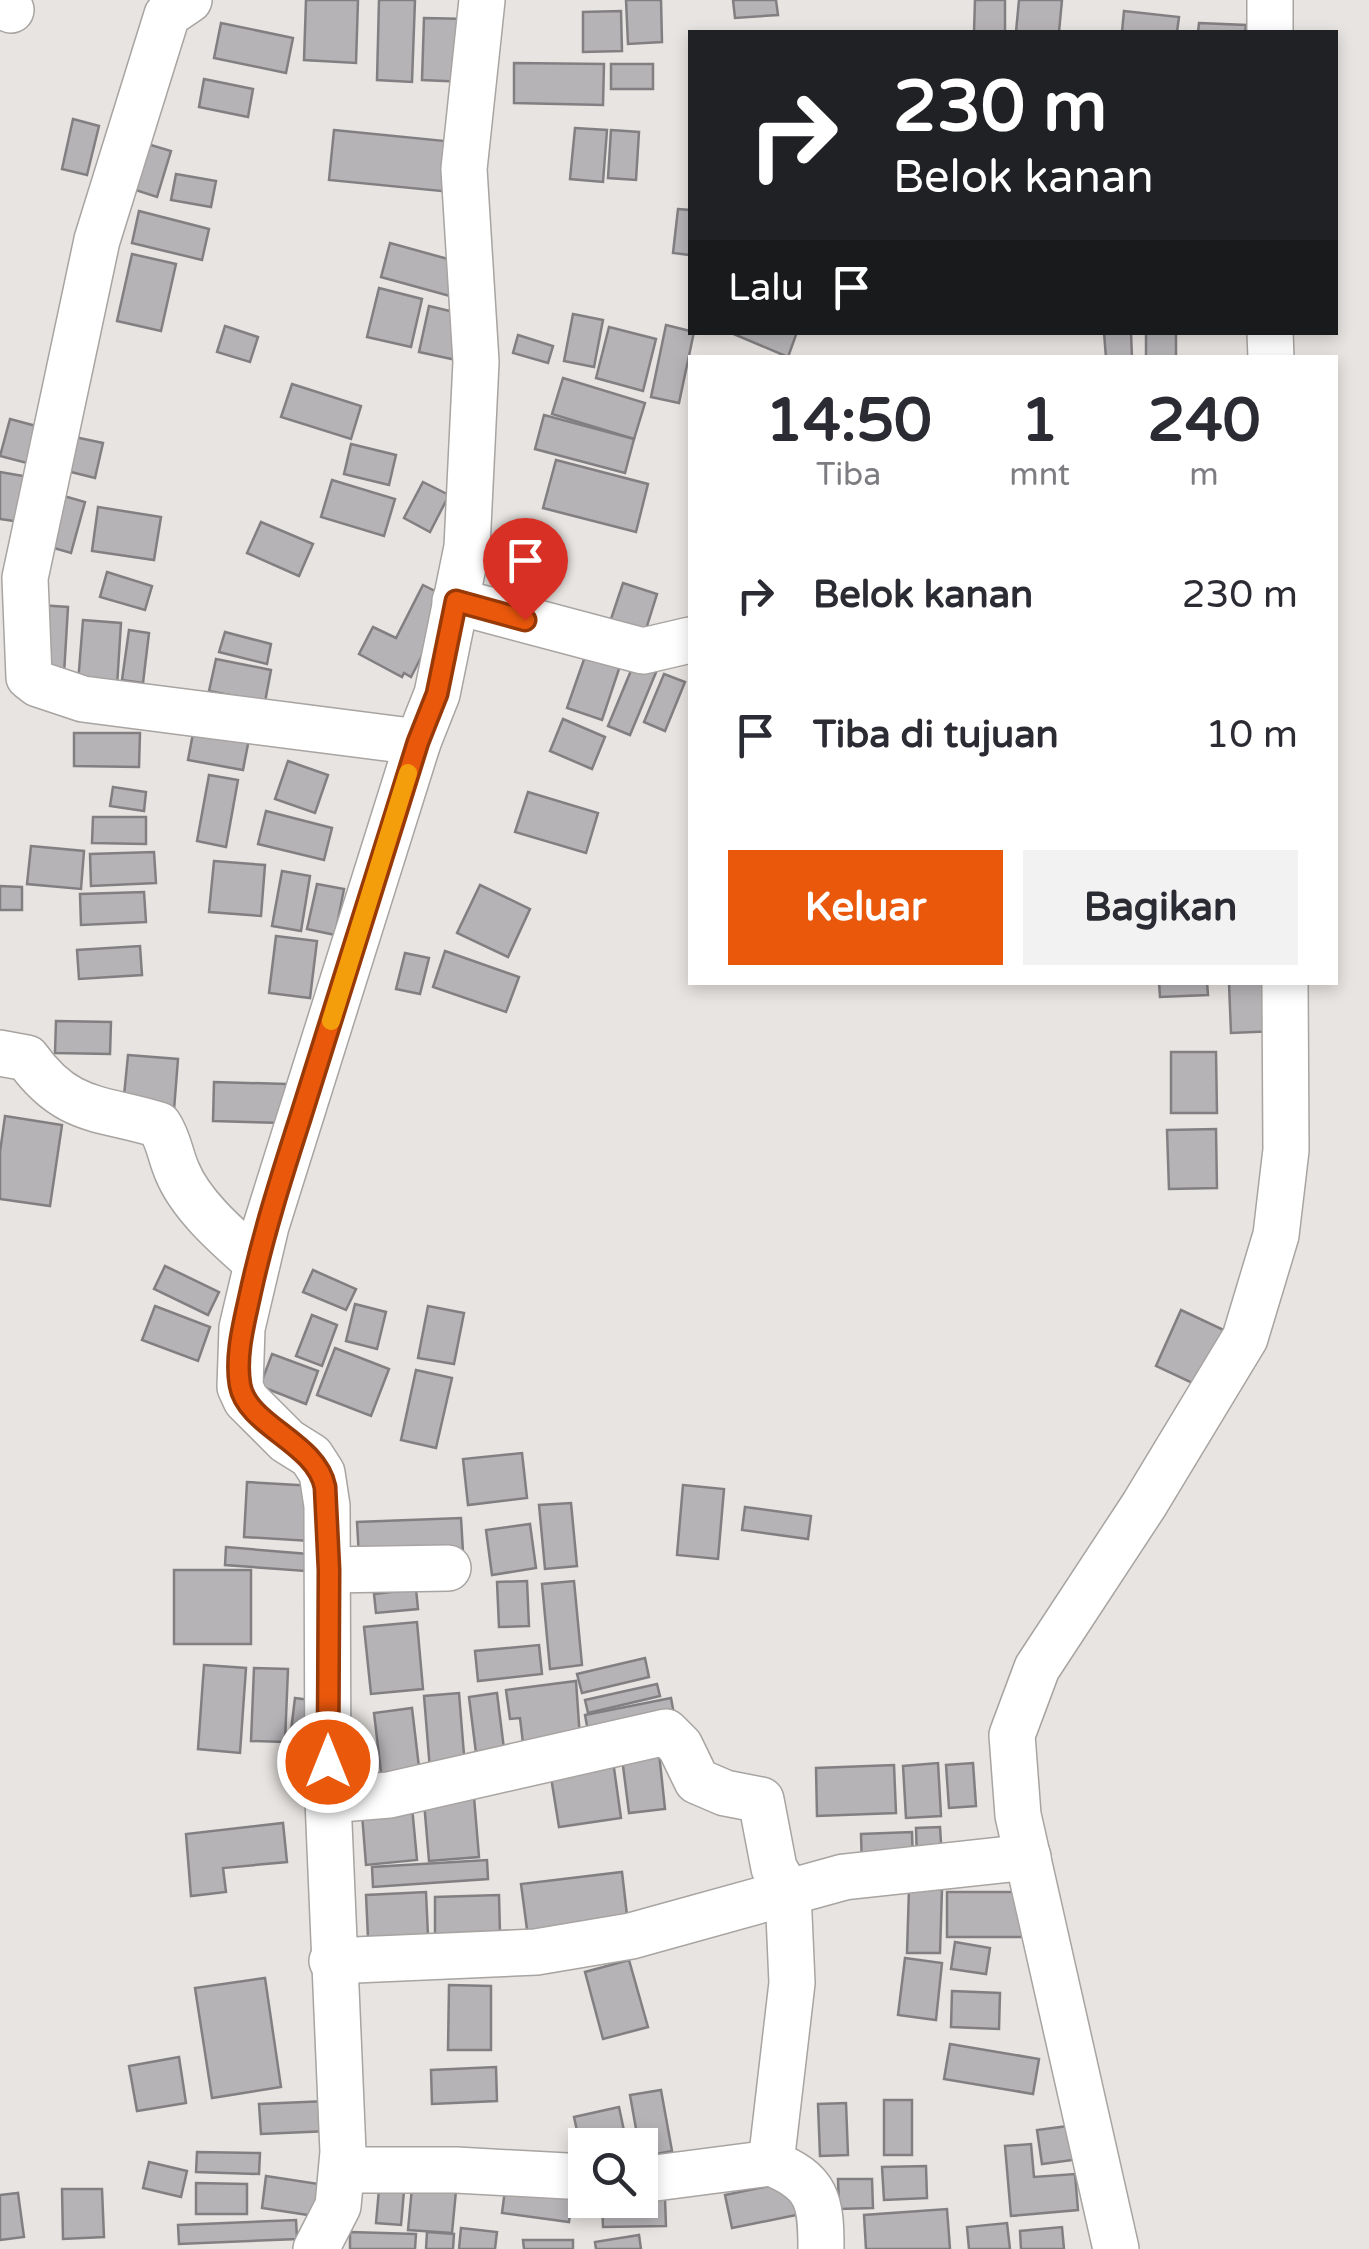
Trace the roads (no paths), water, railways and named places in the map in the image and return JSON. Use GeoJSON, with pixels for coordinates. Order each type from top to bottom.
{"type":"FeatureCollection","features":[{"type":"Feature","properties":{"kind":"street"},"geometry":{"type":"LineString","coordinates":[[189,0],[167,15],[97,240],[13,576],[28,672],[38,684],[83,699],[418,742]]}},
{"type":"Feature","properties":{"kind":"street"},"geometry":{"type":"LineString","coordinates":[[316,2249],[338,2206],[342,2170],[328,1800],[329,1570],[322,1473],[311,1456],[288,1441],[246,1400],[240,1387],[242,1328],[257,1262],[418,742],[437,694],[467,547],[476,362],[464,169],[482,0]]}},
{"type":"Feature","properties":{"kind":"street"},"geometry":{"type":"LineString","coordinates":[[1270,0],[1270,30]]}},
{"type":"Feature","properties":{"kind":"street"},"geometry":{"type":"LineString","coordinates":[[456,601],[643,651],[688,640]]}},
{"type":"Feature","properties":{"kind":"street"},"geometry":{"type":"LineString","coordinates":[[1116,2249],[1018,1815],[1012,1735],[1038,1668],[1144,1505],[1245,1338],[1276,1235],[1286,1150],[1285,985]]}},
{"type":"Feature","properties":{"kind":"street"},"geometry":{"type":"LineString","coordinates":[[0,1053],[27,1058],[40,1076],[77,1104],[159,1126],[167,1136],[178,1174],[216,1226],[257,1262]]}},
{"type":"Feature","properties":{"kind":"street"},"geometry":{"type":"LineString","coordinates":[[329,1570],[448,1568]]}},
{"type":"Feature","properties":{"kind":"street"},"geometry":{"type":"LineString","coordinates":[[328,1800],[403,1792],[666,1732],[680,1746],[697,1781],[761,1800],[774,1868],[788,1892],[792,1983],[771,2164]]}},
{"type":"Feature","properties":{"kind":"street"},"geometry":{"type":"LineString","coordinates":[[332,1961],[536,1952],[630,1936],[844,1877],[1028,1857]]}},
{"type":"Feature","properties":{"kind":"street"},"geometry":{"type":"LineString","coordinates":[[658,2178],[771,2164],[799,2175],[810,2186],[819,2208],[821,2249]]}},
{"type":"Feature","properties":{"kind":"street"},"geometry":{"type":"LineString","coordinates":[[342,2170],[456,2170],[568,2176]]}}]}
